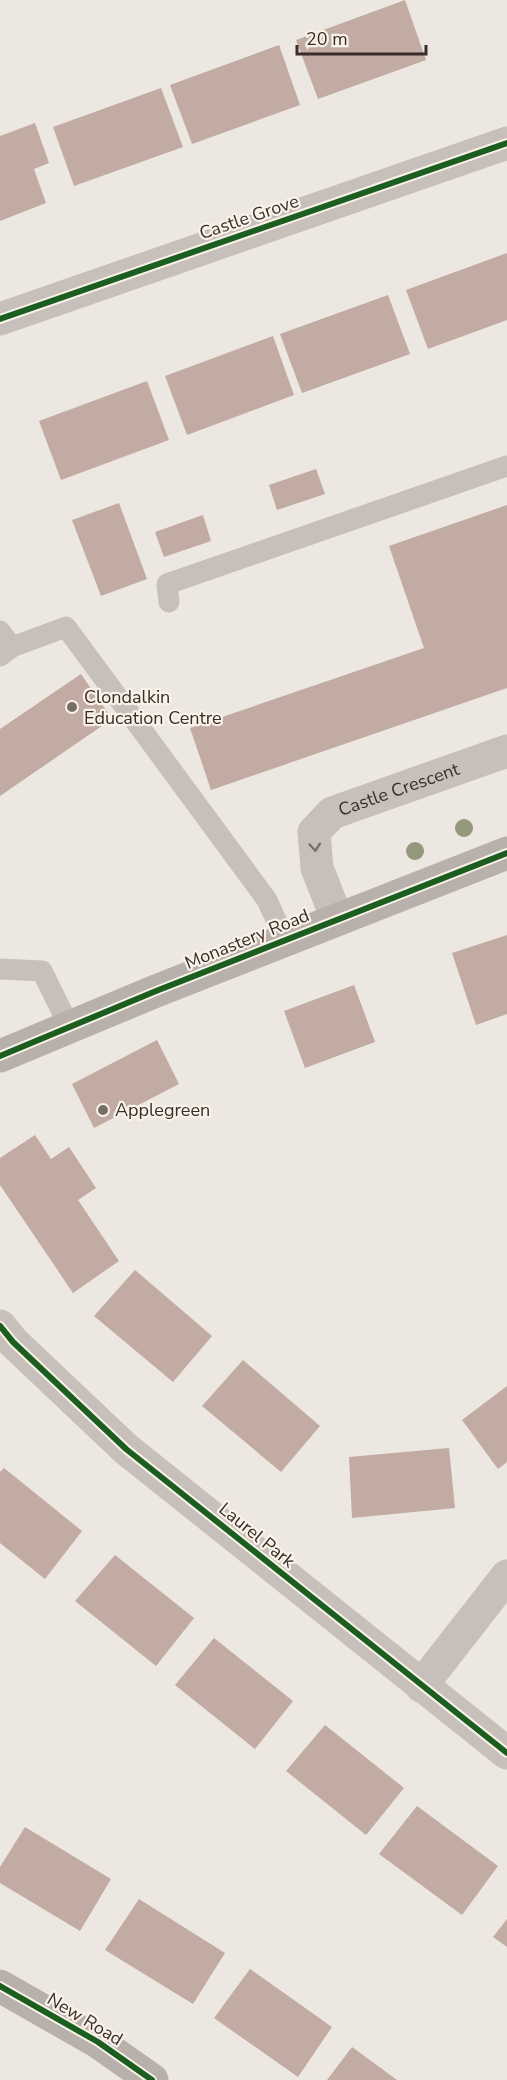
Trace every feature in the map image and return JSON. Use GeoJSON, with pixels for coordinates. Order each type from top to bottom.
{"type":"FeatureCollection","features":[{"type":"Feature","properties":{"kind":"street","name":"Castle Grove"},"geometry":{"type":"LineString","coordinates":[[0,320],[507,143]]}},
{"type":"Feature","properties":{"kind":"street","name":"Castle Crescent"},"geometry":{"type":"LineString","coordinates":[[337,919],[317,868],[314,832],[332,813],[507,751]]}},
{"type":"Feature","properties":{"kind":"street","name":"Monastery Road"},"geometry":{"type":"LineString","coordinates":[[0,1056],[69,1026],[507,853]]}},
{"type":"Feature","properties":{"kind":"street","name":"Laurel Park"},"geometry":{"type":"LineString","coordinates":[[0,1326],[13,1342],[126,1449],[507,1753]]}},
{"type":"Feature","properties":{"kind":"street"},"geometry":{"type":"LineString","coordinates":[[421,1686],[507,1576]]}},
{"type":"Feature","properties":{"kind":"street","name":"New Road"},"geometry":{"type":"LineString","coordinates":[[0,1986],[98,2042],[152,2080]]}},
{"type":"Feature","properties":{"kind":"lane"},"geometry":{"type":"LineString","coordinates":[[169,602],[168,584],[507,466]]}},
{"type":"Feature","properties":{"kind":"lane"},"geometry":{"type":"LineString","coordinates":[[4,645],[66,627],[267,900],[285,940]]}},
{"type":"Feature","properties":{"kind":"lane"},"geometry":{"type":"LineString","coordinates":[[0,969],[42,971],[69,1026]]}},
{"type":"Feature","properties":{"kind":"building"},"geometry":{"type":"Polygon","coordinates":[[[405,0],[426,60],[318,99],[296,40],[405,0]]]}},
{"type":"Feature","properties":{"kind":"building"},"geometry":{"type":"Polygon","coordinates":[[[279,45],[300,105],[192,144],[170,85],[279,45]]]}},
{"type":"Feature","properties":{"kind":"building"},"geometry":{"type":"Polygon","coordinates":[[[161,88],[183,147],[74,186],[53,127],[161,88]]]}},
{"type":"Feature","properties":{"kind":"building"},"geometry":{"type":"Polygon","coordinates":[[[35,123],[49,163],[34,169],[46,203],[0,221],[0,136],[35,123]]]}},
{"type":"Feature","properties":{"kind":"building"},"geometry":{"type":"Polygon","coordinates":[[[507,253],[507,320],[428,349],[406,290],[507,253]]]}},
{"type":"Feature","properties":{"kind":"building"},"geometry":{"type":"Polygon","coordinates":[[[388,295],[410,354],[302,393],[280,334],[388,295]]]}},
{"type":"Feature","properties":{"kind":"building"},"geometry":{"type":"Polygon","coordinates":[[[273,336],[294,395],[187,435],[165,376],[273,336]]]}},
{"type":"Feature","properties":{"kind":"building"},"geometry":{"type":"Polygon","coordinates":[[[147,381],[169,440],[61,480],[39,421],[147,381]]]}},
{"type":"Feature","properties":{"kind":"building"},"geometry":{"type":"Polygon","coordinates":[[[316,469],[325,494],[277,510],[269,485],[316,469]]]}},
{"type":"Feature","properties":{"kind":"building"},"geometry":{"type":"Polygon","coordinates":[[[119,503],[147,579],[101,596],[72,520],[119,503]]]}},
{"type":"Feature","properties":{"kind":"building"},"geometry":{"type":"Polygon","coordinates":[[[507,505],[507,688],[211,790],[190,728],[424,648],[389,546],[507,505]]]}},
{"type":"Feature","properties":{"kind":"building"},"geometry":{"type":"Polygon","coordinates":[[[203,515],[211,541],[164,557],[155,532],[203,515]]]}},
{"type":"Feature","properties":{"kind":"building"},"geometry":{"type":"Polygon","coordinates":[[[81,674],[112,719],[0,796],[0,729],[81,674]]]}},
{"type":"Feature","properties":{"kind":"building"},"geometry":{"type":"Polygon","coordinates":[[[507,935],[507,1014],[476,1025],[452,953],[507,935]]]}},
{"type":"Feature","properties":{"kind":"building"},"geometry":{"type":"Polygon","coordinates":[[[354,985],[375,1042],[305,1068],[284,1011],[354,985]]]}},
{"type":"Feature","properties":{"kind":"building"},"geometry":{"type":"Polygon","coordinates":[[[157,1040],[179,1084],[94,1128],[72,1084],[157,1040]]]}},
{"type":"Feature","properties":{"kind":"building"},"geometry":{"type":"Polygon","coordinates":[[[35,1135],[51,1159],[69,1147],[96,1188],[78,1200],[119,1261],[73,1293],[0,1185],[0,1158],[35,1135]]]}},
{"type":"Feature","properties":{"kind":"building"},"geometry":{"type":"Polygon","coordinates":[[[135,1270],[212,1336],[173,1382],[94,1316],[135,1270]]]}},
{"type":"Feature","properties":{"kind":"building"},"geometry":{"type":"Polygon","coordinates":[[[243,1360],[320,1426],[281,1472],[202,1406],[243,1360]]]}},
{"type":"Feature","properties":{"kind":"building"},"geometry":{"type":"Polygon","coordinates":[[[507,1386],[507,1462],[498,1469],[462,1420],[507,1386]]]}},
{"type":"Feature","properties":{"kind":"building"},"geometry":{"type":"Polygon","coordinates":[[[449,1448],[455,1508],[352,1518],[349,1457],[449,1448]]]}},
{"type":"Feature","properties":{"kind":"building"},"geometry":{"type":"Polygon","coordinates":[[[4,1468],[82,1531],[45,1579],[0,1543],[0,1472],[4,1468]]]}},
{"type":"Feature","properties":{"kind":"building"},"geometry":{"type":"Polygon","coordinates":[[[115,1555],[194,1618],[156,1666],[75,1601],[115,1555]]]}},
{"type":"Feature","properties":{"kind":"building"},"geometry":{"type":"Polygon","coordinates":[[[214,1638],[293,1701],[255,1749],[175,1685],[214,1638]]]}},
{"type":"Feature","properties":{"kind":"building"},"geometry":{"type":"Polygon","coordinates":[[[325,1725],[404,1788],[366,1835],[286,1771],[325,1725]]]}},
{"type":"Feature","properties":{"kind":"building"},"geometry":{"type":"Polygon","coordinates":[[[417,1806],[498,1866],[462,1915],[379,1854],[417,1806]]]}},
{"type":"Feature","properties":{"kind":"building"},"geometry":{"type":"Polygon","coordinates":[[[25,1827],[111,1879],[80,1931],[0,1883],[0,1867],[25,1827]]]}},
{"type":"Feature","properties":{"kind":"building"},"geometry":{"type":"Polygon","coordinates":[[[139,1899],[225,1953],[193,2004],[105,1950],[139,1899]]]}},
{"type":"Feature","properties":{"kind":"building"},"geometry":{"type":"Polygon","coordinates":[[[507,1919],[507,1947],[493,1937],[507,1919]]]}},
{"type":"Feature","properties":{"kind":"building"},"geometry":{"type":"Polygon","coordinates":[[[250,1969],[332,2027],[298,2077],[214,2018],[250,1969]]]}},
{"type":"Feature","properties":{"kind":"building"},"geometry":{"type":"Polygon","coordinates":[[[352,2047],[393,2077],[397,2080],[327,2080],[352,2047]]]}},
{"type":"Feature","properties":{"kind":"cycle path"},"geometry":{"type":"LineString","coordinates":[[0,319],[507,143]]}},
{"type":"Feature","properties":{"kind":"cycle path"},"geometry":{"type":"LineString","coordinates":[[0,1056],[156,991],[507,853]]}},
{"type":"Feature","properties":{"kind":"cycle path"},"geometry":{"type":"LineString","coordinates":[[0,1326],[13,1342],[126,1449],[507,1753]]}},
{"type":"Feature","properties":{"kind":"cycle path"},"geometry":{"type":"LineString","coordinates":[[0,1986],[98,2042],[152,2080]]}},
{"type":"Feature","properties":{"kind":"place","name":"Clondalkin Education Centre"},"geometry":{"type":"Point","coordinates":[72,707]}},
{"type":"Feature","properties":{"kind":"place","name":"Applegreen"},"geometry":{"type":"Point","coordinates":[103,1110]}}]}
